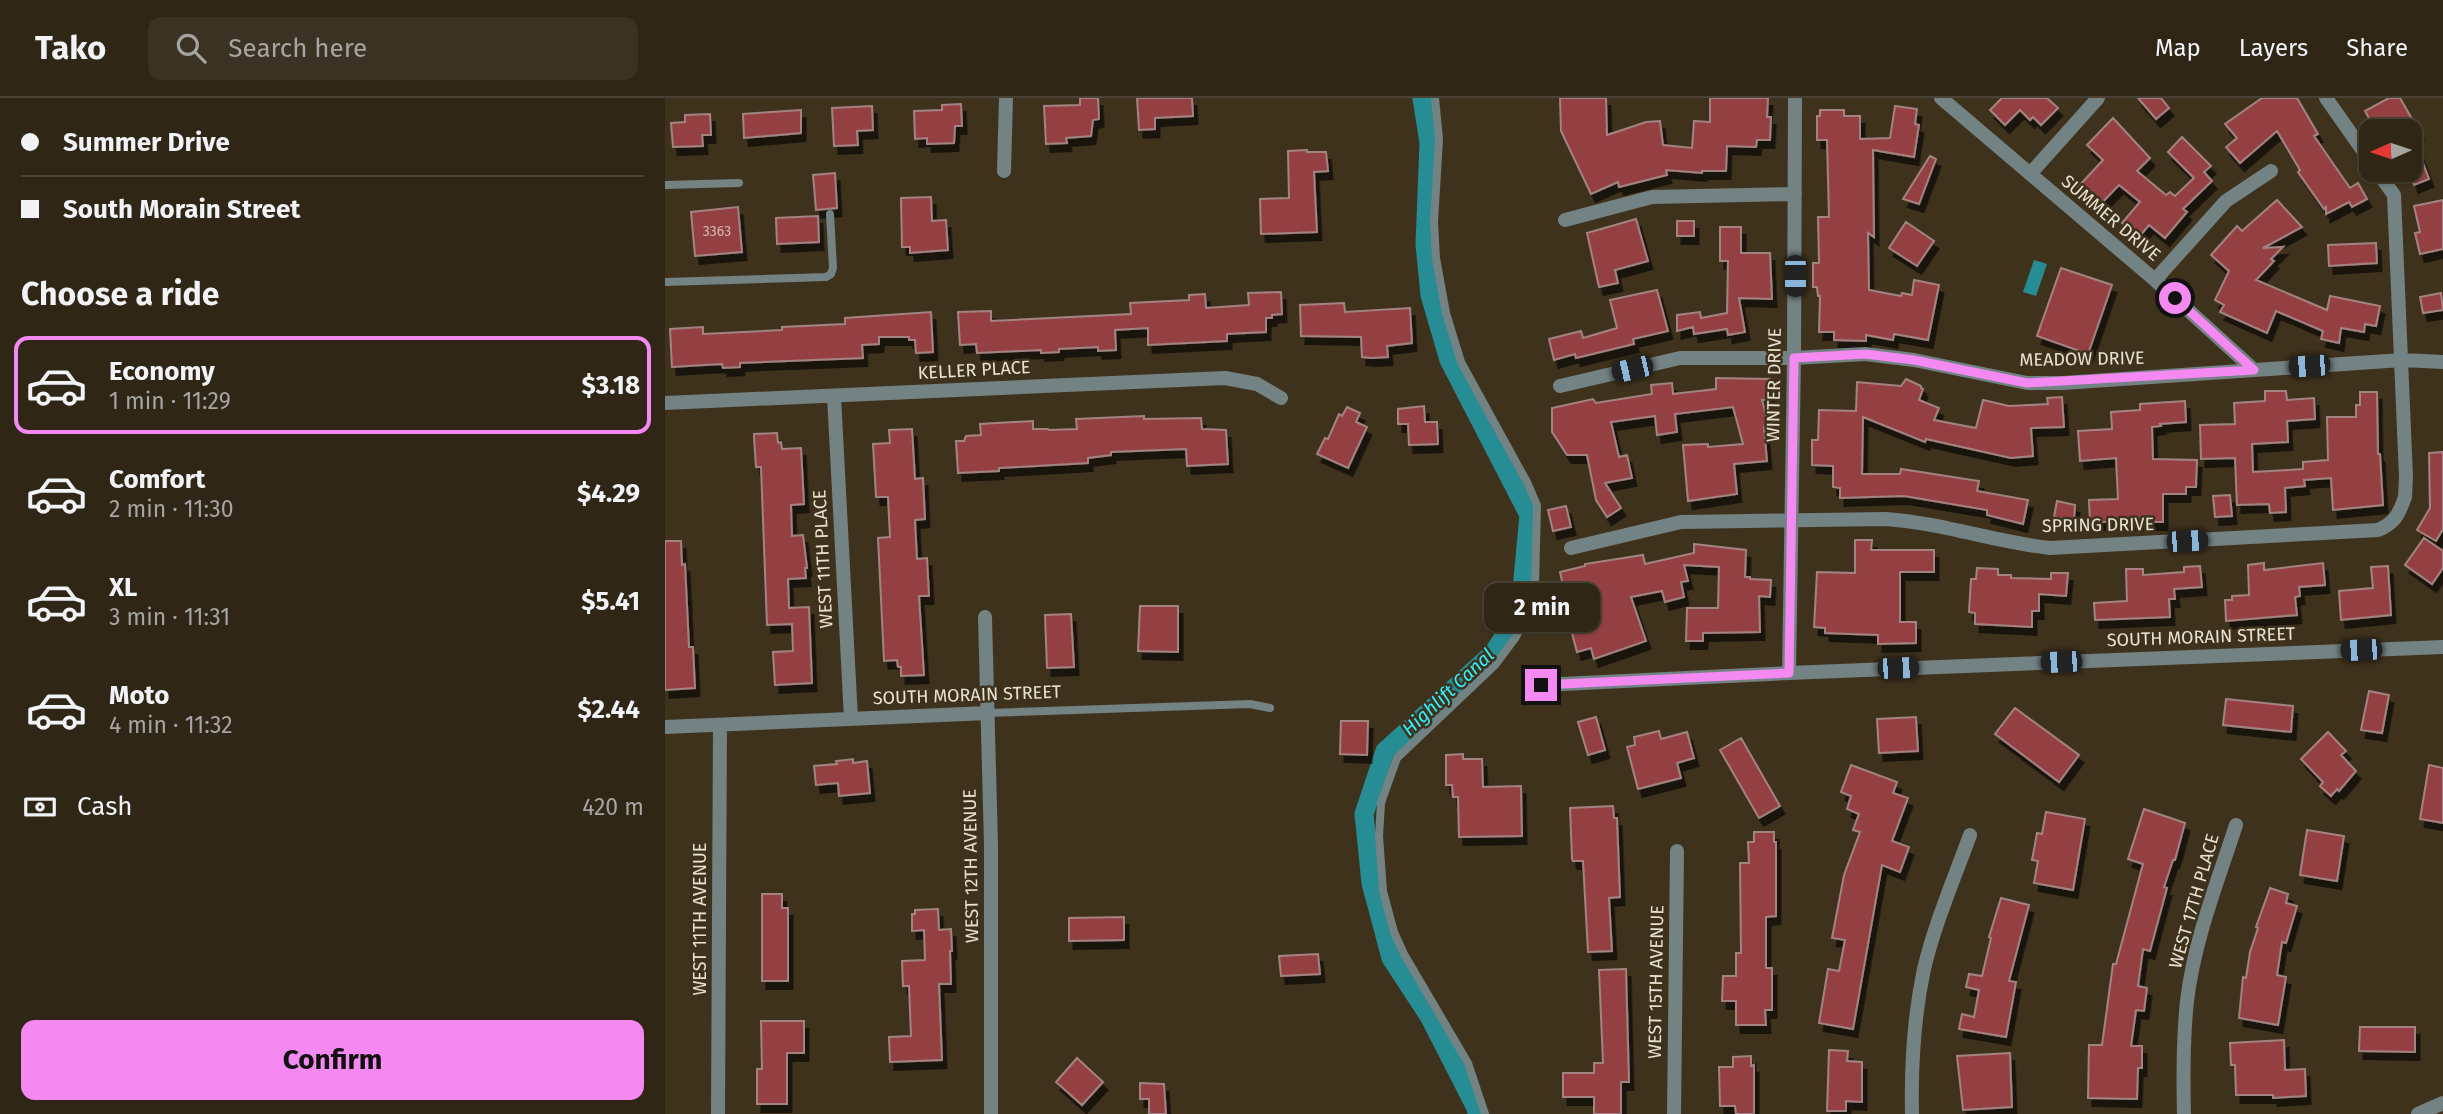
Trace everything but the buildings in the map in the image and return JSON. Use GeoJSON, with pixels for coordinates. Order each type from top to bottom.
{"type":"FeatureCollection","features":[{"type":"Feature","properties":{"kind":"street"},"geometry":{"type":"LineString","coordinates":[[1004,171],[1006,98]]}},
{"type":"Feature","properties":{"kind":"street","name":"WINTER DRIVE"},"geometry":{"type":"LineString","coordinates":[[1789,673],[1795,98]]}},
{"type":"Feature","properties":{"kind":"street","name":"SUMMER DRIVE"},"geometry":{"type":"LineString","coordinates":[[1941,98],[2155,280],[2254,370]]}},
{"type":"Feature","properties":{"kind":"street"},"geometry":{"type":"LineString","coordinates":[[2030,174],[2098,98]]}},
{"type":"Feature","properties":{"kind":"street"},"geometry":{"type":"LineString","coordinates":[[2326,98],[2359,145]]}},
{"type":"Feature","properties":{"kind":"street"},"geometry":{"type":"LineString","coordinates":[[2155,280],[2226,201],[2271,171]]}},
{"type":"Feature","properties":{"kind":"street","name":"SPRING DRIVE"},"geometry":{"type":"LineString","coordinates":[[1571,548],[1681,522],[1906,521],[2050,548],[2378,530],[2392,524],[2405,497],[2394,195],[2385,182]]}},
{"type":"Feature","properties":{"kind":"street"},"geometry":{"type":"LineString","coordinates":[[1565,220],[1652,197],[1795,194]]}},
{"type":"Feature","properties":{"kind":"street","name":"MEADOW DRIVE"},"geometry":{"type":"LineString","coordinates":[[1560,386],[1680,358],[1794,358],[1865,354],[1914,360],[2027,383],[2402,360],[2443,362]]}},
{"type":"Feature","properties":{"kind":"street","name":"KELLER PLACE"},"geometry":{"type":"LineString","coordinates":[[665,403],[1225,378],[1257,384],[1281,398]]}},
{"type":"Feature","properties":{"kind":"street","name":"WEST 11TH PLACE"},"geometry":{"type":"LineString","coordinates":[[834,396],[851,719]]}},
{"type":"Feature","properties":{"kind":"street","name":"WEST 12TH AVENUE"},"geometry":{"type":"LineString","coordinates":[[985,617],[991,845],[991,1114]]}},
{"type":"Feature","properties":{"kind":"street","name":"SOUTH MORAIN STREET"},"geometry":{"type":"LineString","coordinates":[[1541,685],[2443,647]]}},
{"type":"Feature","properties":{"kind":"street","name":"SOUTH MORAIN STREET"},"geometry":{"type":"LineString","coordinates":[[665,727],[988,713]]}},
{"type":"Feature","properties":{"kind":"street","name":"WEST 11TH AVENUE"},"geometry":{"type":"LineString","coordinates":[[718,1114],[720,725]]}},
{"type":"Feature","properties":{"kind":"street","name":"WEST 17TH PLACE"},"geometry":{"type":"LineString","coordinates":[[2184,1114],[2187,1000],[2200,937],[2237,825]]}},
{"type":"Feature","properties":{"kind":"street"},"geometry":{"type":"LineString","coordinates":[[1912,1114],[1912,1066],[1917,1012],[1925,968],[1938,920],[1970,835]]}},
{"type":"Feature","properties":{"kind":"street","name":"WEST 15TH AVENUE"},"geometry":{"type":"LineString","coordinates":[[1674,1114],[1677,851]]}},
{"type":"Feature","properties":{"kind":"street"},"geometry":{"type":"LineString","coordinates":[[2417,1114],[2443,1103]]}},
{"type":"Feature","properties":{"kind":"lane"},"geometry":{"type":"LineString","coordinates":[[1435,98],[1439,139],[1434,222],[1440,284],[1461,362],[1537,505],[1535,586],[1528,614],[1516,637],[1495,665],[1397,758],[1381,803],[1379,836],[1383,891],[1394,932],[1404,954],[1468,1063],[1485,1114]]}},
{"type":"Feature","properties":{"kind":"lane"},"geometry":{"type":"LineString","coordinates":[[665,185],[739,183]]}},
{"type":"Feature","properties":{"kind":"lane"},"geometry":{"type":"LineString","coordinates":[[665,282],[825,277],[831,274],[832,268],[830,214]]}},
{"type":"Feature","properties":{"kind":"lane","name":"SOUTH MORAIN STREET"},"geometry":{"type":"LineString","coordinates":[[988,713],[1250,704],[1270,708]]}},
{"type":"Feature","properties":{"kind":"water"},"geometry":{"type":"Polygon","coordinates":[[[2034,260],[2047,264],[2036,296],[2023,292],[2034,260]]]}},
{"type":"Feature","properties":{"kind":"waterway","name":"Highlift Canal"},"geometry":{"type":"LineString","coordinates":[[1422,98],[1429,143],[1425,244],[1430,295],[1449,360],[1529,515],[1520,611],[1494,652],[1385,751],[1364,814],[1371,883],[1391,958],[1429,1016],[1477,1114]]}},
{"type":"Feature","properties":{"kind":"route"},"geometry":{"type":"LineString","coordinates":[[1541,685],[1789,673],[1794,358],[1865,354],[1944,365],[2027,383],[2254,370],[2175,298]]}}]}
